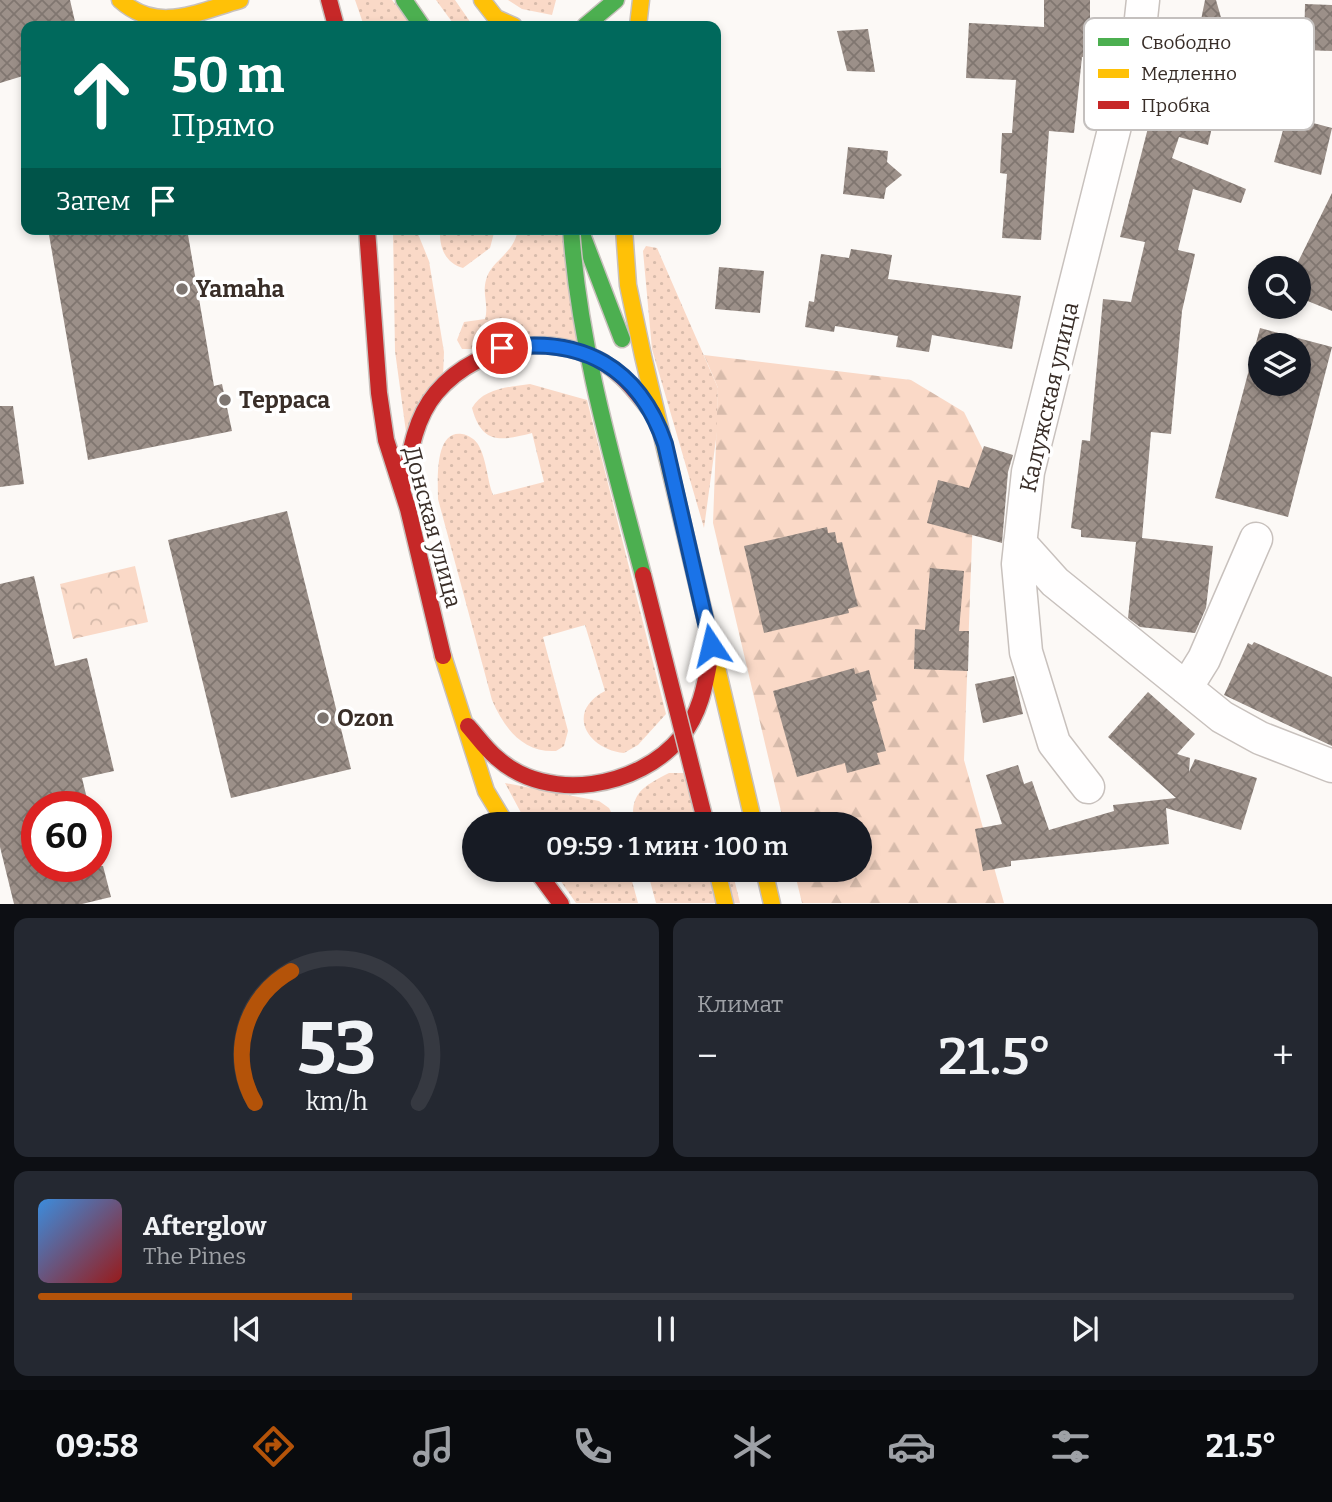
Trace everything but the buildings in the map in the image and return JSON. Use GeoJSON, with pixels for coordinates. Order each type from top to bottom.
{"type":"FeatureCollection","features":[{"type":"Feature","properties":{"kind":"main road"},"geometry":{"type":"LineString","coordinates":[[120,0],[147,18],[168,17],[240,0]]}},
{"type":"Feature","properties":{"kind":"main road"},"geometry":{"type":"LineString","coordinates":[[329,0],[335,21]]}},
{"type":"Feature","properties":{"kind":"main road"},"geometry":{"type":"LineString","coordinates":[[404,0],[419,21]]}},
{"type":"Feature","properties":{"kind":"main road"},"geometry":{"type":"LineString","coordinates":[[482,0],[496,18],[503,21]]}},
{"type":"Feature","properties":{"kind":"main road"},"geometry":{"type":"LineString","coordinates":[[580,21],[616,0]]}},
{"type":"Feature","properties":{"kind":"main road"},"geometry":{"type":"LineString","coordinates":[[639,21],[641,0]]}},
{"type":"Feature","properties":{"kind":"main road","name":"Донская улица"},"geometry":{"type":"LineString","coordinates":[[367,235],[379,393],[386,440],[408,509],[451,688],[482,781],[499,812]]}},
{"type":"Feature","properties":{"kind":"main road"},"geometry":{"type":"LineString","coordinates":[[571,235],[575,286],[595,388],[703,812]]}},
{"type":"Feature","properties":{"kind":"main road"},"geometry":{"type":"LineString","coordinates":[[582,235],[615,327],[647,392],[665,444]]}},
{"type":"Feature","properties":{"kind":"main road"},"geometry":{"type":"LineString","coordinates":[[624,235],[628,285],[751,812]]}},
{"type":"Feature","properties":{"kind":"main road"},"geometry":{"type":"LineString","coordinates":[[408,509],[405,459],[411,434],[422,410],[456,371],[502,348],[528,344],[554,345],[603,362],[642,396],[656,418],[665,444]]}},
{"type":"Feature","properties":{"kind":"main road"},"geometry":{"type":"LineString","coordinates":[[451,688],[460,712],[474,734],[492,753],[513,768],[561,785],[613,782],[638,773],[660,759],[679,741],[694,720],[704,697],[710,671],[707,621]]}},
{"type":"Feature","properties":{"kind":"main road"},"geometry":{"type":"LineString","coordinates":[[545,882],[561,904]]}},
{"type":"Feature","properties":{"kind":"main road"},"geometry":{"type":"LineString","coordinates":[[720,882],[725,904]]}},
{"type":"Feature","properties":{"kind":"main road"},"geometry":{"type":"LineString","coordinates":[[767,882],[772,904]]}},
{"type":"Feature","properties":{"kind":"street","name":"Калужская улица"},"geometry":{"type":"LineString","coordinates":[[1141,18],[1143,0]]}},
{"type":"Feature","properties":{"kind":"street","name":"Калужская улица"},"geometry":{"type":"LineString","coordinates":[[1088,787],[1054,743],[1026,652],[1018,564],[1028,472],[1114,130]]}},
{"type":"Feature","properties":{"kind":"street"},"geometry":{"type":"LineString","coordinates":[[1186,688],[1204,659],[1256,540]]}},
{"type":"Feature","properties":{"kind":"street"},"geometry":{"type":"LineString","coordinates":[[1020,543],[1055,582],[1222,717],[1332,766]]}},
{"type":"Feature","properties":{"kind":"green space"},"geometry":{"type":"Polygon","coordinates":[[[355,0],[392,0],[408,21],[362,21],[355,0]]]}},
{"type":"Feature","properties":{"kind":"green space"},"geometry":{"type":"Polygon","coordinates":[[[436,0],[455,0],[470,21],[451,21],[436,0]]]}},
{"type":"Feature","properties":{"kind":"green space"},"geometry":{"type":"Polygon","coordinates":[[[508,0],[556,0],[552,15],[522,9],[508,0]]]}},
{"type":"Feature","properties":{"kind":"green space"},"geometry":{"type":"Polygon","coordinates":[[[393,235],[418,235],[429,261],[444,352],[443,377],[406,432],[395,351],[393,235]]]}},
{"type":"Feature","properties":{"kind":"green space"},"geometry":{"type":"Polygon","coordinates":[[[440,235],[493,235],[490,248],[463,268],[448,258],[440,235]]]}},
{"type":"Feature","properties":{"kind":"green space"},"geometry":{"type":"Polygon","coordinates":[[[517,235],[562,235],[581,349],[462,349],[457,340],[464,322],[485,319],[486,280],[517,235]]]}},
{"type":"Feature","properties":{"kind":"green space"},"geometry":{"type":"Polygon","coordinates":[[[646,246],[657,248],[718,388],[717,432],[704,528],[652,349],[643,251],[646,246]]]}},
{"type":"Feature","properties":{"kind":"green space"},"geometry":{"type":"Polygon","coordinates":[[[704,355],[911,380],[964,412],[987,458],[973,514],[964,760],[1004,903],[802,903],[797,882],[872,882],[872,812],[781,812],[713,523],[718,388],[704,355]]]}},
{"type":"Feature","properties":{"kind":"green space"},"geometry":{"type":"Polygon","coordinates":[[[530,384],[587,400],[666,714],[638,745],[624,753],[600,745],[586,728],[586,709],[605,691],[585,625],[543,637],[568,731],[564,746],[556,751],[534,748],[516,737],[502,720],[492,700],[438,499],[438,469],[442,448],[446,440],[453,435],[467,435],[478,444],[493,495],[544,482],[532,433],[511,438],[494,437],[481,429],[472,408],[490,392],[530,384]]]}},
{"type":"Feature","properties":{"kind":"green space"},"geometry":{"type":"Polygon","coordinates":[[[135,566],[148,622],[73,639],[60,584],[135,566]]]}},
{"type":"Feature","properties":{"kind":"green space"},"geometry":{"type":"Polygon","coordinates":[[[669,773],[686,773],[712,812],[633,812],[636,798],[652,782],[669,773]]]}},
{"type":"Feature","properties":{"kind":"green space"},"geometry":{"type":"Polygon","coordinates":[[[505,783],[599,801],[611,812],[521,812],[505,783]]]}},
{"type":"Feature","properties":{"kind":"green space"},"geometry":{"type":"Polygon","coordinates":[[[561,882],[632,882],[638,903],[576,903],[561,882]]]}},
{"type":"Feature","properties":{"kind":"green space"},"geometry":{"type":"Polygon","coordinates":[[[650,882],[735,882],[740,903],[656,903],[650,882]]]}},
{"type":"Feature","properties":{"kind":"traffic: fast"},"geometry":{"type":"LineString","coordinates":[[404,0],[419,21]]}},
{"type":"Feature","properties":{"kind":"traffic: fast"},"geometry":{"type":"LineString","coordinates":[[591,21],[616,0]]}},
{"type":"Feature","properties":{"kind":"traffic: fast"},"geometry":{"type":"LineString","coordinates":[[572,235],[589,360],[643,575]]}},
{"type":"Feature","properties":{"kind":"traffic: fast"},"geometry":{"type":"LineString","coordinates":[[582,235],[622,339]]}},
{"type":"Feature","properties":{"kind":"traffic: slow"},"geometry":{"type":"LineString","coordinates":[[120,0],[134,10],[163,18],[193,14],[240,0]]}},
{"type":"Feature","properties":{"kind":"traffic: slow"},"geometry":{"type":"LineString","coordinates":[[482,0],[496,18],[503,21]]}},
{"type":"Feature","properties":{"kind":"traffic: slow"},"geometry":{"type":"LineString","coordinates":[[639,21],[641,0]]}},
{"type":"Feature","properties":{"kind":"traffic: slow"},"geometry":{"type":"LineString","coordinates":[[624,235],[628,285],[643,356],[751,812]]}},
{"type":"Feature","properties":{"kind":"traffic: slow"},"geometry":{"type":"LineString","coordinates":[[443,656],[486,791],[499,812]]}},
{"type":"Feature","properties":{"kind":"traffic: slow"},"geometry":{"type":"LineString","coordinates":[[720,882],[725,904]]}},
{"type":"Feature","properties":{"kind":"traffic: slow"},"geometry":{"type":"LineString","coordinates":[[767,882],[772,904]]}},
{"type":"Feature","properties":{"kind":"traffic: jam"},"geometry":{"type":"LineString","coordinates":[[329,0],[335,21]]}},
{"type":"Feature","properties":{"kind":"traffic: jam"},"geometry":{"type":"LineString","coordinates":[[367,235],[379,393],[386,440],[408,509],[443,656]]}},
{"type":"Feature","properties":{"kind":"traffic: jam"},"geometry":{"type":"LineString","coordinates":[[405,483],[414,436],[423,413],[436,393],[455,375],[476,361],[500,351],[526,346],[551,346],[576,351],[600,361],[622,377],[653,413]]}},
{"type":"Feature","properties":{"kind":"traffic: jam"},"geometry":{"type":"LineString","coordinates":[[643,575],[703,812]]}},
{"type":"Feature","properties":{"kind":"traffic: jam"},"geometry":{"type":"LineString","coordinates":[[468,726],[497,758],[518,772],[541,781],[567,785],[592,784],[618,778],[642,768],[663,754],[681,737],[697,709],[710,658]]}},
{"type":"Feature","properties":{"kind":"traffic: jam"},"geometry":{"type":"LineString","coordinates":[[545,882],[561,904]]}},
{"type":"Feature","properties":{"kind":"place","name":"Yamaha"},"geometry":{"type":"Point","coordinates":[182,289]}},
{"type":"Feature","properties":{"kind":"place","name":"Терраса"},"geometry":{"type":"Point","coordinates":[225,400]}},
{"type":"Feature","properties":{"kind":"place","name":"Ozon"},"geometry":{"type":"Point","coordinates":[323,718]}},
{"type":"Feature","properties":{"kind":"route"},"geometry":{"type":"LineString","coordinates":[[502,348],[528,344],[554,345],[579,351],[603,362],[624,377],[642,396],[656,418],[665,444],[711,645]]}}]}
